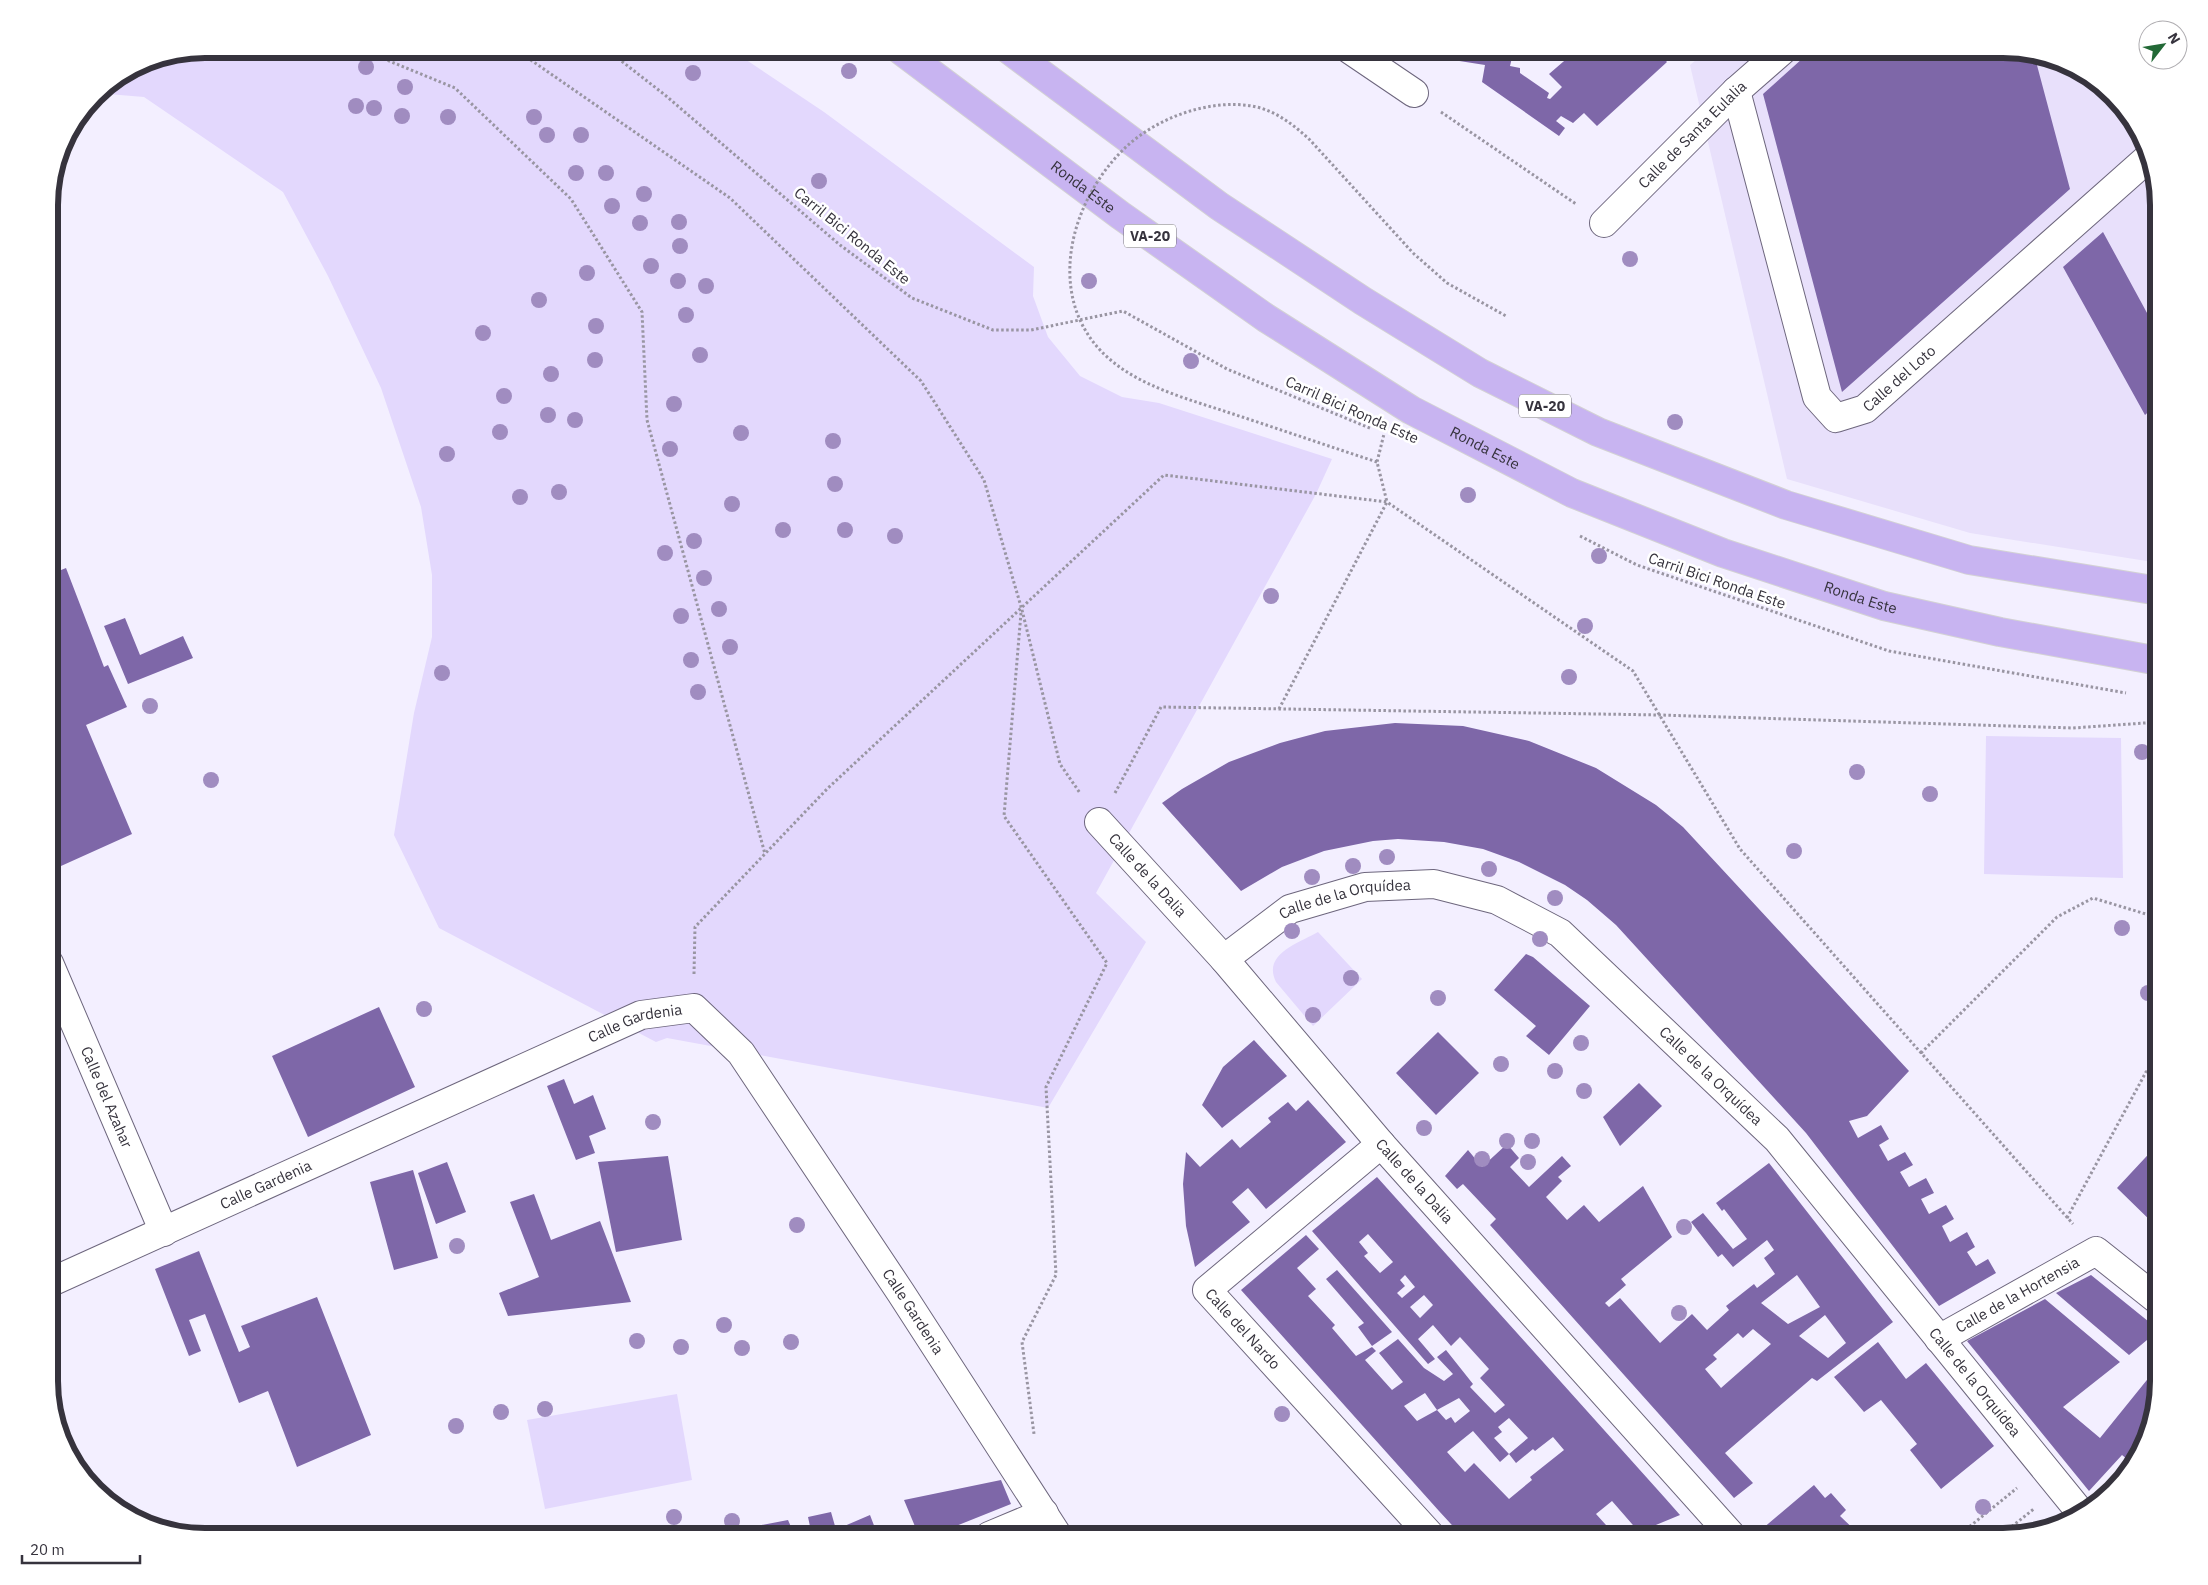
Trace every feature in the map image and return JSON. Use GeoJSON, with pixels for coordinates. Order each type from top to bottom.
{"type":"FeatureCollection","features":[{"type":"Feature","properties":{"kind":"highway","name":"Ronda Este"},"geometry":{"type":"LineString","coordinates":[[911,58],[1120,215],[1266,318],[1411,410],[1572,493],[1723,553],[1884,606],[2000,632],[2150,659]]}},
{"type":"Feature","properties":{"kind":"highway","name":"VA-20"},"geometry":{"type":"LineString","coordinates":[[1020,58],[1219,206],[1363,301],[1480,373],[1598,432],[1786,505],[1969,560],[2150,590]]}},
{"type":"Feature","properties":{"kind":"street"},"geometry":{"type":"LineString","coordinates":[[1363,58],[1414,93]]}},
{"type":"Feature","properties":{"kind":"street","name":"Calle de Santa Eulalia"},"geometry":{"type":"LineString","coordinates":[[1604,223],[1736,91],[1774,58]]}},
{"type":"Feature","properties":{"kind":"street","name":"Calle del Loto"},"geometry":{"type":"LineString","coordinates":[[1736,91],[1817,397],[1836,418],[1865,409],[2144,162]]}},
{"type":"Feature","properties":{"kind":"street","name":"Calle de la Dalia"},"geometry":{"type":"LineString","coordinates":[[1100,822],[1224,959],[1381,1144],[1719,1528]]}},
{"type":"Feature","properties":{"kind":"street","name":"Calle de la Orquídea"},"geometry":{"type":"LineString","coordinates":[[1224,959],[1290,909],[1365,887],[1434,884],[1497,900],[1560,933],[1777,1139],[2077,1508]]}},
{"type":"Feature","properties":{"kind":"street","name":"Calle del Azahar"},"geometry":{"type":"LineString","coordinates":[[58,984],[164,1232]]}},
{"type":"Feature","properties":{"kind":"street","name":"Calle Gardenia"},"geometry":{"type":"LineString","coordinates":[[58,1279],[641,1015],[694,1008],[741,1053],[1053,1528]]}},
{"type":"Feature","properties":{"kind":"street","name":"Calle del Nardo"},"geometry":{"type":"LineString","coordinates":[[1381,1144],[1208,1290],[1423,1528]]}},
{"type":"Feature","properties":{"kind":"street"},"geometry":{"type":"LineString","coordinates":[[2096,1251],[2150,1294]]}},
{"type":"Feature","properties":{"kind":"street","name":"Calle de la Hortensia"},"geometry":{"type":"LineString","coordinates":[[1939,1339],[2096,1251]]}},
{"type":"Feature","properties":{"kind":"street"},"geometry":{"type":"LineString","coordinates":[[1008,1528],[1044,1513]]}},
{"type":"Feature","properties":{"kind":"path"},"geometry":{"type":"LineString","coordinates":[[382,58],[455,88],[570,199],[642,312],[646,420],[765,854]]}},
{"type":"Feature","properties":{"kind":"path"},"geometry":{"type":"LineString","coordinates":[[528,58],[730,198],[921,381],[984,480],[1022,610],[1060,764],[1100,822],[1161,708],[1660,715],[2072,728],[2150,723]]}},
{"type":"Feature","properties":{"kind":"path","name":"Carril Bici Ronda Este"},"geometry":{"type":"LineString","coordinates":[[618,58],[665,95],[840,245],[912,298],[993,330],[1031,330],[1123,311],[1227,369],[1374,430]]}},
{"type":"Feature","properties":{"kind":"path"},"geometry":{"type":"LineString","coordinates":[[1414,93],[1604,223]]}},
{"type":"Feature","properties":{"kind":"path"},"geometry":{"type":"LineString","coordinates":[[1279,709],[1387,502],[1376,462],[1198,402],[1135,377],[1112,362],[1092,342],[1082,326],[1072,301],[1069,258],[1077,220],[1099,181],[1127,146],[1171,118],[1215,105],[1253,106],[1273,113],[1294,124],[1323,152],[1413,253],[1447,283],[1506,316]]}},
{"type":"Feature","properties":{"kind":"path","name":"Carril Bici Ronda Este"},"geometry":{"type":"LineString","coordinates":[[1376,462],[1384,434],[1392,438]]}},
{"type":"Feature","properties":{"kind":"path"},"geometry":{"type":"LineString","coordinates":[[694,1008],[695,927],[828,789],[1022,610],[1164,475],[1387,502],[1634,671],[1740,849],[2096,1251]]}},
{"type":"Feature","properties":{"kind":"path","name":"Carril Bici Ronda Este"},"geometry":{"type":"LineString","coordinates":[[1576,534],[1637,565],[1889,651],[2132,693]]}},
{"type":"Feature","properties":{"kind":"path"},"geometry":{"type":"LineString","coordinates":[[1022,610],[1004,816],[1107,964],[1046,1087],[1056,1275],[1022,1342],[1034,1437]]}},
{"type":"Feature","properties":{"kind":"path"},"geometry":{"type":"LineString","coordinates":[[1921,1053],[2057,917],[2093,898],[2150,915]]}},
{"type":"Feature","properties":{"kind":"path"},"geometry":{"type":"LineString","coordinates":[[2067,1218],[2146,1072],[2150,1069]]}},
{"type":"Feature","properties":{"kind":"path"},"geometry":{"type":"LineString","coordinates":[[1968,1528],[2043,1467]]}},
{"type":"Feature","properties":{"kind":"path"},"geometry":{"type":"LineString","coordinates":[[2011,1527],[2060,1488]]}},
{"type":"Feature","properties":{"kind":"shaded area"},"geometry":{"type":"Polygon","coordinates":[[[195,58],[743,58],[824,112],[1034,267],[1033,296],[1048,337],[1080,376],[1122,397],[1159,403],[1332,459],[1316,494],[1096,893],[1146,942],[1048,1108],[667,1038],[656,1042],[439,928],[394,835],[414,713],[432,637],[432,575],[421,507],[381,388],[328,276],[283,192],[144,97],[108,94],[131,77],[157,65],[195,58]]]}},
{"type":"Feature","properties":{"kind":"shaded area"},"geometry":{"type":"Polygon","coordinates":[[[1698,58],[2023,59],[2051,65],[2069,73],[2093,88],[2114,108],[2126,123],[2135,139],[2143,157],[2149,185],[2150,562],[1970,533],[1787,479],[1690,65],[1698,58]]]}},
{"type":"Feature","properties":{"kind":"shaded area"},"geometry":{"type":"Polygon","coordinates":[[[1986,736],[2121,738],[2123,878],[1984,874],[1986,736]]]}},
{"type":"Feature","properties":{"kind":"shaded area"},"geometry":{"type":"Polygon","coordinates":[[[1318,932],[1362,979],[1313,1026],[1276,982],[1273,972],[1274,964],[1278,957],[1293,945],[1318,932]]]}},
{"type":"Feature","properties":{"kind":"shaded area"},"geometry":{"type":"Polygon","coordinates":[[[677,1394],[692,1480],[545,1509],[527,1420],[677,1394]]]}},
{"type":"Feature","properties":{"kind":"building"},"geometry":{"type":"Polygon","coordinates":[[[1453,58],[1512,58],[1510,66],[1520,68],[1520,73],[1549,93],[1547,98],[1550,99],[1562,87],[1549,74],[1568,58],[1663,58],[1667,62],[1597,126],[1584,113],[1573,123],[1561,116],[1556,121],[1565,128],[1559,136],[1482,82],[1485,65],[1453,60],[1453,58]]]}},
{"type":"Feature","properties":{"kind":"building"},"geometry":{"type":"Polygon","coordinates":[[[1803,58],[2004,58],[2036,61],[2070,189],[1842,392],[1763,94],[1803,58]]]}},
{"type":"Feature","properties":{"kind":"building"},"geometry":{"type":"Polygon","coordinates":[[[2103,232],[2150,318],[2150,410],[2145,415],[2063,267],[2103,232]]]}},
{"type":"Feature","properties":{"kind":"building"},"geometry":{"type":"Polygon","coordinates":[[[66,568],[104,667],[108,665],[127,707],[86,725],[132,834],[61,866],[58,859],[58,571],[66,568]]]}},
{"type":"Feature","properties":{"kind":"building"},"geometry":{"type":"Polygon","coordinates":[[[125,618],[140,655],[183,636],[193,658],[128,684],[104,626],[125,618]]]}},
{"type":"Feature","properties":{"kind":"building"},"geometry":{"type":"Polygon","coordinates":[[[1395,723],[1463,726],[1529,741],[1596,768],[1656,805],[1683,827],[1909,1071],[1867,1116],[1849,1121],[1858,1138],[1881,1125],[1889,1139],[1879,1145],[1888,1161],[1905,1152],[1913,1165],[1900,1172],[1909,1187],[1926,1178],[1934,1193],[1921,1199],[1929,1214],[1946,1205],[1954,1219],[1942,1226],[1950,1242],[1967,1232],[1975,1247],[1967,1252],[1976,1266],[1988,1259],[1996,1273],[1939,1306],[1806,1133],[1616,925],[1587,900],[1565,885],[1519,862],[1483,849],[1444,842],[1398,839],[1373,841],[1324,851],[1282,867],[1241,891],[1162,803],[1182,789],[1229,762],[1280,743],[1325,731],[1395,723]]]}},
{"type":"Feature","properties":{"kind":"building"},"geometry":{"type":"Polygon","coordinates":[[[1526,954],[1533,957],[1590,1006],[1549,1055],[1526,1036],[1536,1026],[1494,990],[1526,954]]]}},
{"type":"Feature","properties":{"kind":"building"},"geometry":{"type":"Polygon","coordinates":[[[379,1007],[415,1087],[308,1137],[272,1056],[379,1007]]]}},
{"type":"Feature","properties":{"kind":"building"},"geometry":{"type":"Polygon","coordinates":[[[1438,1032],[1479,1073],[1436,1115],[1396,1073],[1438,1032]]]}},
{"type":"Feature","properties":{"kind":"building"},"geometry":{"type":"Polygon","coordinates":[[[1254,1040],[1287,1076],[1222,1128],[1202,1105],[1223,1067],[1254,1040]]]}},
{"type":"Feature","properties":{"kind":"building"},"geometry":{"type":"Polygon","coordinates":[[[564,1079],[574,1104],[593,1095],[606,1129],[589,1136],[595,1153],[576,1160],[547,1086],[564,1079]]]}},
{"type":"Feature","properties":{"kind":"building"},"geometry":{"type":"Polygon","coordinates":[[[1639,1083],[1662,1106],[1620,1146],[1603,1117],[1639,1083]]]}},
{"type":"Feature","properties":{"kind":"building"},"geometry":{"type":"Polygon","coordinates":[[[1308,1100],[1346,1142],[1266,1209],[1248,1188],[1232,1202],[1250,1222],[1195,1267],[1186,1226],[1183,1184],[1186,1152],[1200,1167],[1232,1139],[1240,1148],[1271,1122],[1268,1118],[1288,1102],[1296,1111],[1308,1100]]]}},
{"type":"Feature","properties":{"kind":"building"},"geometry":{"type":"Polygon","coordinates":[[[1507,1144],[1519,1158],[1510,1167],[1529,1187],[1562,1156],[1571,1166],[1558,1177],[1562,1181],[1546,1197],[1567,1220],[1584,1205],[1599,1222],[1643,1186],[1672,1237],[1621,1279],[1626,1285],[1605,1303],[1609,1307],[1620,1298],[1660,1343],[1692,1314],[1707,1330],[1729,1310],[1726,1306],[1754,1284],[1757,1288],[1775,1274],[1764,1258],[1774,1250],[1767,1240],[1733,1267],[1722,1254],[1718,1257],[1691,1222],[1703,1213],[1733,1249],[1747,1239],[1724,1209],[1722,1211],[1716,1203],[1769,1163],[1893,1322],[1817,1381],[1812,1378],[1725,1453],[1753,1483],[1734,1498],[1490,1225],[1496,1219],[1463,1184],[1457,1189],[1445,1176],[1468,1150],[1482,1167],[1507,1144]],[[1797,1275],[1761,1303],[1788,1324],[1820,1307],[1797,1275]],[[1825,1315],[1799,1336],[1828,1358],[1846,1343],[1825,1315]],[[1753,1329],[1743,1338],[1738,1333],[1713,1355],[1717,1359],[1705,1369],[1721,1388],[1771,1344],[1753,1329]]]}},
{"type":"Feature","properties":{"kind":"building"},"geometry":{"type":"Polygon","coordinates":[[[2150,1153],[2150,1220],[2117,1188],[2150,1153]]]}},
{"type":"Feature","properties":{"kind":"building"},"geometry":{"type":"Polygon","coordinates":[[[668,1156],[682,1240],[616,1252],[598,1162],[668,1156]]]}},
{"type":"Feature","properties":{"kind":"building"},"geometry":{"type":"Polygon","coordinates":[[[447,1162],[466,1212],[436,1224],[418,1173],[447,1162]]]}},
{"type":"Feature","properties":{"kind":"building"},"geometry":{"type":"Polygon","coordinates":[[[413,1170],[438,1258],[394,1270],[370,1182],[413,1170]]]}},
{"type":"Feature","properties":{"kind":"building"},"geometry":{"type":"Polygon","coordinates":[[[1377,1177],[1680,1515],[1649,1528],[1636,1528],[1612,1501],[1596,1514],[1609,1528],[1455,1528],[1241,1290],[1306,1235],[1319,1249],[1297,1268],[1316,1289],[1308,1296],[1335,1325],[1332,1328],[1356,1356],[1372,1347],[1376,1351],[1365,1360],[1392,1390],[1403,1382],[1379,1353],[1398,1339],[1424,1368],[1444,1381],[1453,1374],[1437,1357],[1446,1350],[1473,1384],[1470,1387],[1495,1413],[1505,1405],[1480,1378],[1489,1369],[1460,1337],[1451,1346],[1433,1325],[1418,1339],[1435,1359],[1428,1364],[1312,1231],[1377,1177]],[[1368,1234],[1359,1242],[1368,1253],[1364,1256],[1380,1273],[1393,1262],[1368,1234]],[[1405,1275],[1400,1280],[1405,1286],[1397,1293],[1402,1298],[1415,1287],[1405,1275]],[[1424,1295],[1410,1307],[1420,1318],[1433,1305],[1424,1295]],[[1425,1393],[1404,1406],[1417,1421],[1437,1410],[1425,1393]],[[1459,1398],[1437,1410],[1446,1420],[1451,1417],[1455,1423],[1470,1411],[1459,1398]],[[1509,1418],[1498,1427],[1502,1432],[1494,1438],[1509,1454],[1528,1438],[1509,1418]],[[1473,1431],[1447,1452],[1465,1472],[1474,1463],[1509,1499],[1532,1480],[1530,1477],[1564,1450],[1553,1437],[1535,1451],[1533,1449],[1516,1463],[1509,1454],[1500,1462],[1473,1431]]]}},
{"type":"Feature","properties":{"kind":"building"},"geometry":{"type":"Polygon","coordinates":[[[534,1194],[551,1240],[600,1221],[631,1302],[508,1316],[499,1293],[539,1277],[510,1202],[534,1194]]]}},
{"type":"Feature","properties":{"kind":"building"},"geometry":{"type":"Polygon","coordinates":[[[199,1251],[239,1352],[250,1347],[241,1326],[317,1297],[371,1435],[297,1467],[268,1391],[239,1403],[205,1314],[189,1320],[201,1351],[189,1356],[155,1269],[199,1251]]]}},
{"type":"Feature","properties":{"kind":"building"},"geometry":{"type":"Polygon","coordinates":[[[1337,1270],[1392,1332],[1372,1346],[1358,1327],[1364,1323],[1326,1279],[1337,1270]]]}},
{"type":"Feature","properties":{"kind":"building"},"geometry":{"type":"Polygon","coordinates":[[[2091,1275],[2150,1323],[2150,1338],[2129,1355],[2056,1293],[2091,1275]]]}},
{"type":"Feature","properties":{"kind":"building"},"geometry":{"type":"Polygon","coordinates":[[[2045,1299],[2120,1362],[2063,1407],[2100,1438],[2150,1376],[2148,1409],[2143,1428],[2127,1459],[2122,1455],[2089,1491],[1967,1341],[2045,1299]]]}},
{"type":"Feature","properties":{"kind":"building"},"geometry":{"type":"Polygon","coordinates":[[[1878,1342],[1906,1379],[1926,1363],[1994,1446],[1941,1489],[1910,1450],[1917,1444],[1881,1400],[1864,1412],[1834,1377],[1878,1342]]]}},
{"type":"Feature","properties":{"kind":"building"},"geometry":{"type":"Polygon","coordinates":[[[1001,1480],[1011,1504],[951,1528],[916,1528],[904,1500],[1001,1480]]]}},
{"type":"Feature","properties":{"kind":"building"},"geometry":{"type":"Polygon","coordinates":[[[1814,1485],[1825,1498],[1831,1493],[1846,1510],[1840,1516],[1853,1528],[1763,1528],[1814,1485]]]}},
{"type":"Feature","properties":{"kind":"building"},"geometry":{"type":"Polygon","coordinates":[[[831,1512],[835,1526],[810,1528],[808,1517],[831,1512]]]}},
{"type":"Feature","properties":{"kind":"building"},"geometry":{"type":"Polygon","coordinates":[[[870,1515],[875,1528],[840,1528],[870,1515]]]}},
{"type":"Feature","properties":{"kind":"building"},"geometry":{"type":"Polygon","coordinates":[[[788,1520],[792,1528],[746,1528],[788,1520]]]}}]}
